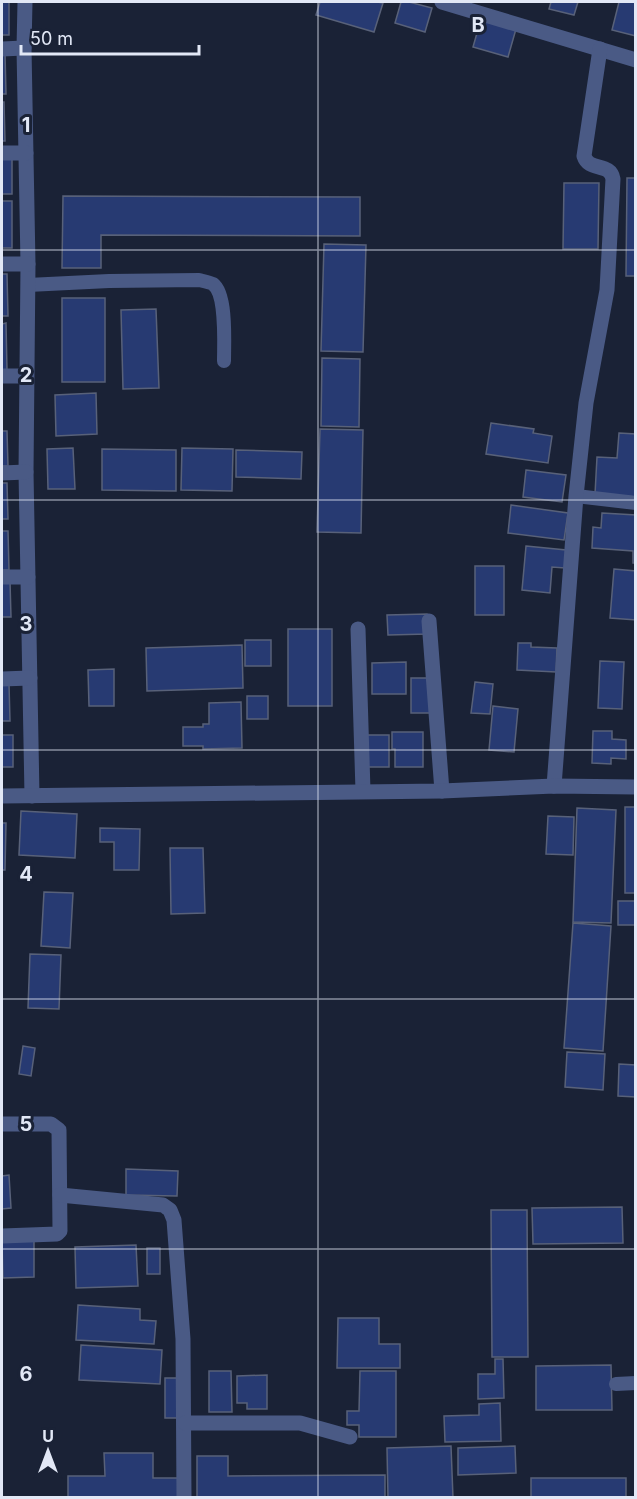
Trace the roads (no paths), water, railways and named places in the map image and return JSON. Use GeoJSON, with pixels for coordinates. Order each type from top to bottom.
{"type":"FeatureCollection","features":[{"type":"Feature","properties":{"kind":"street"},"geometry":{"type":"LineString","coordinates":[[25,2],[28,264],[26,472],[32,796]]}},
{"type":"Feature","properties":{"kind":"street"},"geometry":{"type":"LineString","coordinates":[[442,2],[471,5],[600,50],[636,60]]}},
{"type":"Feature","properties":{"kind":"street"},"geometry":{"type":"LineString","coordinates":[[2,49],[24,48]]}},
{"type":"Feature","properties":{"kind":"street"},"geometry":{"type":"LineString","coordinates":[[554,786],[576,496],[586,403],[607,290],[612,173],[608,169],[591,166],[585,161],[584,156],[600,50]]}},
{"type":"Feature","properties":{"kind":"street"},"geometry":{"type":"LineString","coordinates":[[2,153],[26,153]]}},
{"type":"Feature","properties":{"kind":"street"},"geometry":{"type":"LineString","coordinates":[[2,264],[28,264]]}},
{"type":"Feature","properties":{"kind":"street"},"geometry":{"type":"LineString","coordinates":[[2,376],[26,376]]}},
{"type":"Feature","properties":{"kind":"street"},"geometry":{"type":"LineString","coordinates":[[2,473],[26,472]]}},
{"type":"Feature","properties":{"kind":"street"},"geometry":{"type":"LineString","coordinates":[[2,578],[28,577]]}},
{"type":"Feature","properties":{"kind":"street"},"geometry":{"type":"LineString","coordinates":[[429,621],[442,791]]}},
{"type":"Feature","properties":{"kind":"street"},"geometry":{"type":"LineString","coordinates":[[358,629],[363,791]]}},
{"type":"Feature","properties":{"kind":"street"},"geometry":{"type":"LineString","coordinates":[[2,679],[30,678]]}},
{"type":"Feature","properties":{"kind":"street"},"geometry":{"type":"LineString","coordinates":[[2,796],[442,791],[554,786],[636,787]]}},
{"type":"Feature","properties":{"kind":"street"},"geometry":{"type":"LineString","coordinates":[[2,1118],[2,1124],[51,1124],[57,1127],[59,1130],[60,1195],[60,1231],[57,1234],[2,1236]]}},
{"type":"Feature","properties":{"kind":"street"},"geometry":{"type":"LineString","coordinates":[[60,1195],[163,1205],[170,1210],[174,1220],[183,1339],[184,1497]]}},
{"type":"Feature","properties":{"kind":"street"},"geometry":{"type":"LineString","coordinates":[[185,1423],[300,1424],[350,1437]]}},
{"type":"Feature","properties":{"kind":"lane"},"geometry":{"type":"LineString","coordinates":[[28,285],[199,280],[213,284],[219,292],[223,315],[224,361]]}},
{"type":"Feature","properties":{"kind":"lane"},"geometry":{"type":"LineString","coordinates":[[576,496],[636,503]]}},
{"type":"Feature","properties":{"kind":"lane"},"geometry":{"type":"LineString","coordinates":[[616,1384],[636,1383]]}}]}
